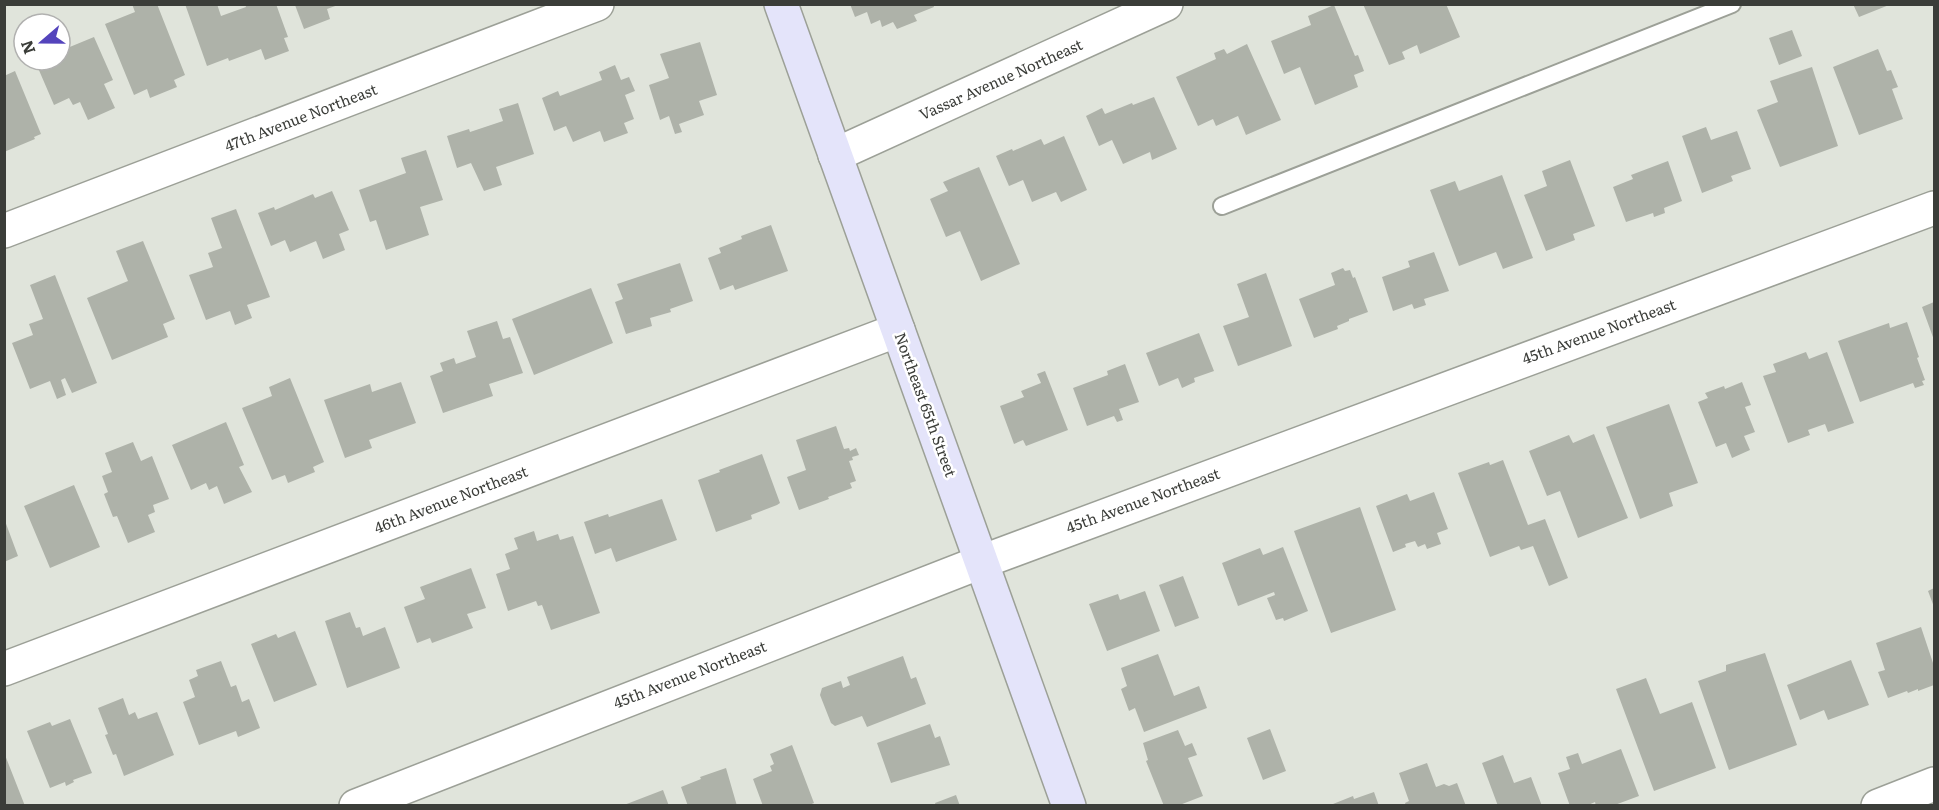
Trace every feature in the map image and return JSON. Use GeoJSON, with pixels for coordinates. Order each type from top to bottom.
{"type":"FeatureCollection","features":[{"type":"Feature","properties":{"kind":"main road","name":"Northeast 65th Street"},"geometry":{"type":"LineString","coordinates":[[781,4],[1069,806]]}},
{"type":"Feature","properties":{"kind":"street","name":"47th Avenue Northeast"},"geometry":{"type":"LineString","coordinates":[[4,231],[597,4]]}},
{"type":"Feature","properties":{"kind":"street","name":"Vassar Avenue Northeast"},"geometry":{"type":"LineString","coordinates":[[835,155],[1166,4]]}},
{"type":"Feature","properties":{"kind":"street","name":"45th Avenue Northeast"},"geometry":{"type":"LineString","coordinates":[[356,806],[981,562],[1935,208]]}},
{"type":"Feature","properties":{"kind":"street","name":"46th Avenue Northeast"},"geometry":{"type":"LineString","coordinates":[[4,669],[898,330]]}},
{"type":"Feature","properties":{"kind":"street"},"geometry":{"type":"LineString","coordinates":[[1878,806],[1935,784]]}},
{"type":"Feature","properties":{"kind":"lane"},"geometry":{"type":"LineString","coordinates":[[1222,206],[1732,4]]}},
{"type":"Feature","properties":{"kind":"building"},"geometry":{"type":"Polygon","coordinates":[[[132,4],[157,4],[185,75],[174,80],[177,87],[150,98],[147,89],[134,95],[105,24],[135,12],[132,4]]]}},
{"type":"Feature","properties":{"kind":"building"},"geometry":{"type":"Polygon","coordinates":[[[185,4],[217,4],[221,16],[246,7],[245,4],[276,4],[288,37],[284,38],[289,51],[265,60],[261,49],[229,61],[228,58],[207,66],[185,4]]]}},
{"type":"Feature","properties":{"kind":"building"},"geometry":{"type":"Polygon","coordinates":[[[850,4],[933,4],[934,7],[914,15],[917,21],[897,29],[893,22],[882,27],[880,20],[871,24],[867,12],[855,17],[850,4]]]}},
{"type":"Feature","properties":{"kind":"building"},"geometry":{"type":"Polygon","coordinates":[[[1363,4],[1446,4],[1460,37],[1420,54],[1417,45],[1402,52],[1405,59],[1389,65],[1363,4]]]}},
{"type":"Feature","properties":{"kind":"building"},"geometry":{"type":"Polygon","coordinates":[[[1853,4],[1889,4],[1889,5],[1859,17],[1853,4]]]}},
{"type":"Feature","properties":{"kind":"building"},"geometry":{"type":"Polygon","coordinates":[[[295,5],[338,5],[327,9],[330,19],[304,29],[295,5]]]}},
{"type":"Feature","properties":{"kind":"building"},"geometry":{"type":"Polygon","coordinates":[[[1334,5],[1355,56],[1358,55],[1364,71],[1354,75],[1358,87],[1315,105],[1300,67],[1284,74],[1271,41],[1311,25],[1308,16],[1334,5]]]}},
{"type":"Feature","properties":{"kind":"building"},"geometry":{"type":"Polygon","coordinates":[[[1792,30],[1802,56],[1779,65],[1769,38],[1792,30]]]}},
{"type":"Feature","properties":{"kind":"building"},"geometry":{"type":"Polygon","coordinates":[[[94,37],[113,80],[104,84],[115,108],[88,120],[80,102],[73,105],[69,98],[54,105],[40,72],[72,72],[72,46],[94,37]]]}},
{"type":"Feature","properties":{"kind":"building"},"geometry":{"type":"Polygon","coordinates":[[[700,42],[717,95],[699,101],[704,115],[679,124],[682,132],[675,134],[669,116],[660,120],[649,85],[669,78],[660,54],[700,42]]]}},
{"type":"Feature","properties":{"kind":"building"},"geometry":{"type":"Polygon","coordinates":[[[1247,44],[1281,120],[1246,135],[1238,116],[1216,126],[1213,119],[1198,126],[1176,77],[1216,59],[1214,53],[1224,49],[1227,54],[1247,44]]]}},
{"type":"Feature","properties":{"kind":"building"},"geometry":{"type":"Polygon","coordinates":[[[1878,49],[1887,71],[1891,70],[1898,87],[1892,89],[1903,119],[1859,135],[1833,67],[1878,49]]]}},
{"type":"Feature","properties":{"kind":"building"},"geometry":{"type":"Polygon","coordinates":[[[615,65],[621,80],[629,77],[635,91],[625,95],[634,119],[624,123],[628,133],[604,142],[600,131],[573,142],[566,126],[554,131],[542,98],[558,91],[560,96],[602,80],[599,72],[615,65]]]}},
{"type":"Feature","properties":{"kind":"building"},"geometry":{"type":"Polygon","coordinates":[[[1812,67],[1838,146],[1780,167],[1757,110],[1778,102],[1770,81],[1812,67]]]}},
{"type":"Feature","properties":{"kind":"building"},"geometry":{"type":"Polygon","coordinates":[[[15,72],[41,134],[34,137],[35,139],[4,152],[4,76],[15,72]]]}},
{"type":"Feature","properties":{"kind":"building"},"geometry":{"type":"Polygon","coordinates":[[[1154,97],[1177,149],[1152,160],[1150,152],[1123,164],[1112,140],[1099,146],[1086,116],[1102,108],[1105,114],[1154,97]]]}},
{"type":"Feature","properties":{"kind":"building"},"geometry":{"type":"Polygon","coordinates":[[[518,103],[534,154],[496,167],[502,185],[484,191],[471,163],[457,168],[447,136],[469,129],[470,132],[503,121],[499,109],[518,103]]]}},
{"type":"Feature","properties":{"kind":"building"},"geometry":{"type":"Polygon","coordinates":[[[1706,127],[1711,140],[1737,131],[1751,169],[1731,176],[1733,181],[1702,193],[1682,136],[1706,127]]]}},
{"type":"Feature","properties":{"kind":"building"},"geometry":{"type":"Polygon","coordinates":[[[1064,136],[1087,190],[1061,202],[1056,192],[1032,202],[1023,180],[1009,186],[996,156],[1041,139],[1044,145],[1064,136]]]}},
{"type":"Feature","properties":{"kind":"building"},"geometry":{"type":"Polygon","coordinates":[[[426,150],[443,200],[420,207],[429,235],[386,250],[376,220],[370,222],[359,190],[406,173],[401,158],[426,150]]]}},
{"type":"Feature","properties":{"kind":"building"},"geometry":{"type":"Polygon","coordinates":[[[1570,160],[1595,226],[1573,234],[1575,240],[1546,251],[1524,195],[1547,186],[1542,171],[1570,160]]]}},
{"type":"Feature","properties":{"kind":"building"},"geometry":{"type":"Polygon","coordinates":[[[1668,161],[1682,201],[1664,208],[1665,213],[1654,217],[1653,213],[1626,222],[1613,187],[1633,179],[1631,175],[1668,161]]]}},
{"type":"Feature","properties":{"kind":"building"},"geometry":{"type":"Polygon","coordinates":[[[979,167],[1020,264],[981,281],[960,231],[946,237],[930,199],[948,191],[943,182],[979,167]]]}},
{"type":"Feature","properties":{"kind":"building"},"geometry":{"type":"Polygon","coordinates":[[[1502,175],[1533,258],[1503,269],[1496,252],[1459,266],[1430,190],[1455,181],[1459,191],[1502,175]]]}},
{"type":"Feature","properties":{"kind":"building"},"geometry":{"type":"Polygon","coordinates":[[[332,191],[349,230],[339,234],[345,250],[323,259],[316,241],[290,252],[285,240],[271,246],[258,213],[274,207],[275,210],[313,194],[315,198],[332,191]]]}},
{"type":"Feature","properties":{"kind":"building"},"geometry":{"type":"Polygon","coordinates":[[[236,209],[270,297],[247,305],[252,318],[235,325],[230,311],[206,320],[189,275],[213,267],[208,253],[222,248],[211,218],[236,209]]]}},
{"type":"Feature","properties":{"kind":"building"},"geometry":{"type":"Polygon","coordinates":[[[771,225],[788,271],[735,290],[733,285],[720,290],[708,258],[721,253],[719,248],[742,239],[741,236],[771,225]]]}},
{"type":"Feature","properties":{"kind":"building"},"geometry":{"type":"Polygon","coordinates":[[[143,241],[175,319],[163,324],[168,337],[112,360],[87,298],[128,281],[116,251],[143,241]]]}},
{"type":"Feature","properties":{"kind":"building"},"geometry":{"type":"Polygon","coordinates":[[[1434,252],[1449,291],[1424,299],[1426,305],[1414,309],[1412,304],[1393,311],[1382,277],[1410,267],[1408,261],[1434,252]]]}},
{"type":"Feature","properties":{"kind":"building"},"geometry":{"type":"Polygon","coordinates":[[[680,263],[693,301],[670,309],[671,312],[650,318],[652,326],[626,334],[615,302],[623,299],[617,284],[680,263]]]}},
{"type":"Feature","properties":{"kind":"building"},"geometry":{"type":"Polygon","coordinates":[[[1343,268],[1345,271],[1350,270],[1353,278],[1355,277],[1368,312],[1349,319],[1337,326],[1338,329],[1314,338],[1299,299],[1335,285],[1331,273],[1343,268]]]}},
{"type":"Feature","properties":{"kind":"building"},"geometry":{"type":"Polygon","coordinates":[[[1266,273],[1292,346],[1238,366],[1223,326],[1249,317],[1237,284],[1266,273]]]}},
{"type":"Feature","properties":{"kind":"building"},"geometry":{"type":"Polygon","coordinates":[[[55,275],[97,383],[72,393],[65,378],[61,380],[66,395],[57,399],[50,381],[30,389],[12,343],[33,335],[29,324],[43,319],[30,285],[55,275]]]}},
{"type":"Feature","properties":{"kind":"building"},"geometry":{"type":"Polygon","coordinates":[[[591,288],[613,343],[534,375],[512,319],[591,288]]]}},
{"type":"Feature","properties":{"kind":"building"},"geometry":{"type":"Polygon","coordinates":[[[1934,302],[1934,340],[1922,307],[1934,302]]]}},
{"type":"Feature","properties":{"kind":"building"},"geometry":{"type":"Polygon","coordinates":[[[497,321],[503,339],[510,337],[523,373],[489,384],[493,396],[443,413],[430,376],[443,371],[440,363],[454,358],[456,364],[476,357],[467,331],[497,321]]]}},
{"type":"Feature","properties":{"kind":"building"},"geometry":{"type":"Polygon","coordinates":[[[1907,322],[1919,357],[1917,358],[1925,380],[1922,381],[1924,385],[1915,388],[1913,383],[1860,402],[1838,341],[1889,323],[1890,328],[1907,322]]]}},
{"type":"Feature","properties":{"kind":"building"},"geometry":{"type":"Polygon","coordinates":[[[1199,333],[1214,371],[1194,378],[1195,382],[1182,388],[1178,378],[1159,386],[1146,353],[1199,333]]]}},
{"type":"Feature","properties":{"kind":"building"},"geometry":{"type":"Polygon","coordinates":[[[1806,352],[1809,359],[1827,352],[1854,423],[1828,432],[1825,424],[1808,430],[1810,435],[1788,443],[1763,376],[1776,372],[1773,364],[1806,352]]]}},
{"type":"Feature","properties":{"kind":"building"},"geometry":{"type":"Polygon","coordinates":[[[1125,364],[1139,402],[1119,409],[1123,420],[1117,422],[1114,416],[1087,426],[1073,388],[1108,375],[1107,371],[1125,364]]]}},
{"type":"Feature","properties":{"kind":"building"},"geometry":{"type":"Polygon","coordinates":[[[1045,371],[1068,430],[1026,446],[1023,440],[1014,444],[1000,406],[1024,397],[1021,391],[1041,383],[1037,374],[1045,371]]]}},
{"type":"Feature","properties":{"kind":"building"},"geometry":{"type":"Polygon","coordinates":[[[290,378],[324,462],[313,467],[315,472],[288,483],[285,475],[272,480],[242,408],[272,396],[269,387],[290,378]]]}},
{"type":"Feature","properties":{"kind":"building"},"geometry":{"type":"Polygon","coordinates":[[[401,382],[416,423],[369,440],[372,448],[345,458],[324,400],[370,384],[372,392],[401,382]]]}},
{"type":"Feature","properties":{"kind":"building"},"geometry":{"type":"Polygon","coordinates":[[[1742,382],[1751,405],[1745,407],[1755,432],[1744,436],[1750,450],[1732,458],[1726,443],[1716,447],[1698,402],[1708,398],[1705,393],[1724,386],[1725,389],[1742,382]]]}},
{"type":"Feature","properties":{"kind":"building"},"geometry":{"type":"Polygon","coordinates":[[[1669,404],[1698,483],[1669,493],[1673,506],[1640,519],[1606,427],[1669,404]]]}},
{"type":"Feature","properties":{"kind":"building"},"geometry":{"type":"Polygon","coordinates":[[[226,422],[244,465],[239,467],[252,492],[224,504],[217,486],[209,490],[206,483],[191,490],[172,445],[226,422]]]}},
{"type":"Feature","properties":{"kind":"building"},"geometry":{"type":"Polygon","coordinates":[[[836,426],[844,449],[849,448],[850,451],[856,448],[859,455],[852,457],[853,460],[849,461],[856,481],[850,483],[852,488],[799,510],[787,477],[806,470],[796,440],[836,426]]]}},
{"type":"Feature","properties":{"kind":"building"},"geometry":{"type":"Polygon","coordinates":[[[1594,434],[1628,518],[1578,538],[1560,491],[1547,496],[1529,451],[1569,435],[1573,443],[1594,434]]]}},
{"type":"Feature","properties":{"kind":"building"},"geometry":{"type":"Polygon","coordinates":[[[133,442],[141,461],[152,456],[169,499],[153,505],[155,512],[148,515],[155,532],[128,543],[117,516],[113,517],[104,494],[108,492],[102,476],[112,472],[105,453],[133,442]]]}},
{"type":"Feature","properties":{"kind":"building"},"geometry":{"type":"Polygon","coordinates":[[[762,454],[780,503],[751,515],[752,519],[716,532],[698,480],[762,454]]]}},
{"type":"Feature","properties":{"kind":"building"},"geometry":{"type":"Polygon","coordinates":[[[1503,460],[1528,525],[1545,519],[1568,578],[1549,586],[1533,546],[1521,550],[1519,546],[1490,557],[1458,473],[1489,462],[1490,465],[1503,460]]]}},
{"type":"Feature","properties":{"kind":"building"},"geometry":{"type":"Polygon","coordinates":[[[74,485],[100,547],[50,568],[24,506],[74,485]]]}},
{"type":"Feature","properties":{"kind":"building"},"geometry":{"type":"Polygon","coordinates":[[[1434,492],[1448,529],[1437,533],[1441,544],[1427,549],[1425,544],[1418,547],[1415,541],[1393,552],[1376,506],[1407,494],[1410,501],[1434,492]]]}},
{"type":"Feature","properties":{"kind":"building"},"geometry":{"type":"Polygon","coordinates":[[[662,499],[677,540],[616,562],[611,548],[595,554],[584,522],[608,514],[609,517],[662,499]]]}},
{"type":"Feature","properties":{"kind":"building"},"geometry":{"type":"Polygon","coordinates":[[[1360,507],[1396,610],[1331,633],[1294,531],[1360,507]]]}},
{"type":"Feature","properties":{"kind":"building"},"geometry":{"type":"Polygon","coordinates":[[[4,522],[18,556],[4,562],[4,522]]]}},
{"type":"Feature","properties":{"kind":"building"},"geometry":{"type":"Polygon","coordinates":[[[534,531],[537,541],[558,534],[560,540],[573,536],[600,613],[551,630],[542,605],[538,606],[536,601],[508,611],[496,574],[510,569],[505,554],[518,549],[514,538],[534,531]]]}},
{"type":"Feature","properties":{"kind":"building"},"geometry":{"type":"Polygon","coordinates":[[[1283,547],[1308,611],[1284,621],[1283,618],[1276,620],[1267,598],[1275,595],[1274,592],[1238,606],[1222,563],[1260,548],[1263,555],[1283,547]]]}},
{"type":"Feature","properties":{"kind":"building"},"geometry":{"type":"Polygon","coordinates":[[[471,568],[486,608],[467,614],[473,628],[432,643],[430,638],[417,643],[404,607],[425,599],[420,587],[471,568]]]}},
{"type":"Feature","properties":{"kind":"building"},"geometry":{"type":"Polygon","coordinates":[[[1183,576],[1199,618],[1175,627],[1159,585],[1183,576]]]}},
{"type":"Feature","properties":{"kind":"building"},"geometry":{"type":"Polygon","coordinates":[[[1934,588],[1934,607],[1928,591],[1934,588]]]}},
{"type":"Feature","properties":{"kind":"building"},"geometry":{"type":"Polygon","coordinates":[[[1145,591],[1160,631],[1107,651],[1089,604],[1118,594],[1120,600],[1145,591]]]}},
{"type":"Feature","properties":{"kind":"building"},"geometry":{"type":"Polygon","coordinates":[[[350,612],[356,628],[360,627],[363,636],[385,627],[400,668],[347,688],[325,621],[350,612]]]}},
{"type":"Feature","properties":{"kind":"building"},"geometry":{"type":"Polygon","coordinates":[[[1921,627],[1934,666],[1934,685],[1888,698],[1878,672],[1885,670],[1876,643],[1921,627]]]}},
{"type":"Feature","properties":{"kind":"building"},"geometry":{"type":"Polygon","coordinates":[[[295,631],[317,685],[274,702],[251,644],[276,634],[278,638],[295,631]]]}},
{"type":"Feature","properties":{"kind":"building"},"geometry":{"type":"Polygon","coordinates":[[[1765,653],[1797,745],[1729,770],[1698,681],[1726,671],[1726,665],[1765,653]]]}},
{"type":"Feature","properties":{"kind":"building"},"geometry":{"type":"Polygon","coordinates":[[[1158,654],[1174,696],[1199,686],[1207,708],[1144,732],[1135,708],[1129,711],[1121,689],[1127,686],[1121,668],[1158,654]]]}},
{"type":"Feature","properties":{"kind":"building"},"geometry":{"type":"Polygon","coordinates":[[[903,656],[911,679],[916,677],[926,704],[867,727],[862,716],[835,726],[831,723],[820,695],[822,688],[841,681],[843,688],[850,685],[847,677],[903,656]]]}},
{"type":"Feature","properties":{"kind":"building"},"geometry":{"type":"Polygon","coordinates":[[[1851,660],[1869,705],[1828,720],[1824,710],[1800,720],[1787,685],[1851,660]]]}},
{"type":"Feature","properties":{"kind":"building"},"geometry":{"type":"Polygon","coordinates":[[[221,661],[231,687],[236,685],[242,702],[249,699],[260,728],[238,737],[236,731],[199,745],[183,702],[195,697],[189,680],[198,676],[196,670],[221,661]]]}},
{"type":"Feature","properties":{"kind":"building"},"geometry":{"type":"Polygon","coordinates":[[[1646,678],[1660,714],[1692,702],[1716,768],[1654,791],[1616,689],[1646,678]]]}},
{"type":"Feature","properties":{"kind":"building"},"geometry":{"type":"Polygon","coordinates":[[[123,698],[129,715],[135,712],[138,719],[157,712],[174,755],[124,776],[116,754],[113,755],[105,735],[108,734],[98,708],[123,698]]]}},
{"type":"Feature","properties":{"kind":"building"},"geometry":{"type":"Polygon","coordinates":[[[70,719],[92,773],[73,780],[74,782],[66,786],[65,782],[50,788],[27,731],[50,722],[52,726],[70,719]]]}},
{"type":"Feature","properties":{"kind":"building"},"geometry":{"type":"Polygon","coordinates":[[[930,724],[935,738],[940,736],[950,765],[891,783],[877,743],[930,724]]]}},
{"type":"Feature","properties":{"kind":"building"},"geometry":{"type":"Polygon","coordinates":[[[1270,729],[1286,771],[1263,780],[1247,738],[1270,729]]]}},
{"type":"Feature","properties":{"kind":"building"},"geometry":{"type":"Polygon","coordinates":[[[1178,730],[1185,746],[1192,743],[1197,755],[1188,758],[1203,796],[1177,806],[1164,806],[1146,761],[1148,760],[1143,743],[1178,730]]]}},
{"type":"Feature","properties":{"kind":"building"},"geometry":{"type":"Polygon","coordinates":[[[792,745],[814,803],[807,806],[763,806],[753,779],[772,771],[770,766],[774,764],[770,754],[792,745]]]}},
{"type":"Feature","properties":{"kind":"building"},"geometry":{"type":"Polygon","coordinates":[[[1621,749],[1639,796],[1612,806],[1596,806],[1595,802],[1586,806],[1570,806],[1558,773],[1570,769],[1566,757],[1578,753],[1582,764],[1621,749]]]}},
{"type":"Feature","properties":{"kind":"building"},"geometry":{"type":"Polygon","coordinates":[[[5,755],[25,806],[4,806],[5,755]]]}},
{"type":"Feature","properties":{"kind":"building"},"geometry":{"type":"Polygon","coordinates":[[[1503,755],[1514,783],[1531,777],[1542,806],[1498,806],[1482,763],[1503,755]]]}},
{"type":"Feature","properties":{"kind":"building"},"geometry":{"type":"Polygon","coordinates":[[[1427,763],[1436,787],[1457,783],[1466,806],[1406,806],[1405,803],[1409,801],[1399,773],[1427,763]]]}},
{"type":"Feature","properties":{"kind":"building"},"geometry":{"type":"Polygon","coordinates":[[[726,768],[737,806],[688,806],[681,787],[701,779],[700,777],[726,768]]]}},
{"type":"Feature","properties":{"kind":"building"},"geometry":{"type":"Polygon","coordinates":[[[663,790],[669,806],[624,806],[624,805],[663,790]]]}},
{"type":"Feature","properties":{"kind":"building"},"geometry":{"type":"Polygon","coordinates":[[[1374,792],[1379,806],[1328,806],[1353,796],[1354,799],[1374,792]]]}},
{"type":"Feature","properties":{"kind":"building"},"geometry":{"type":"Polygon","coordinates":[[[956,795],[960,806],[936,806],[935,803],[956,795]]]}}]}
